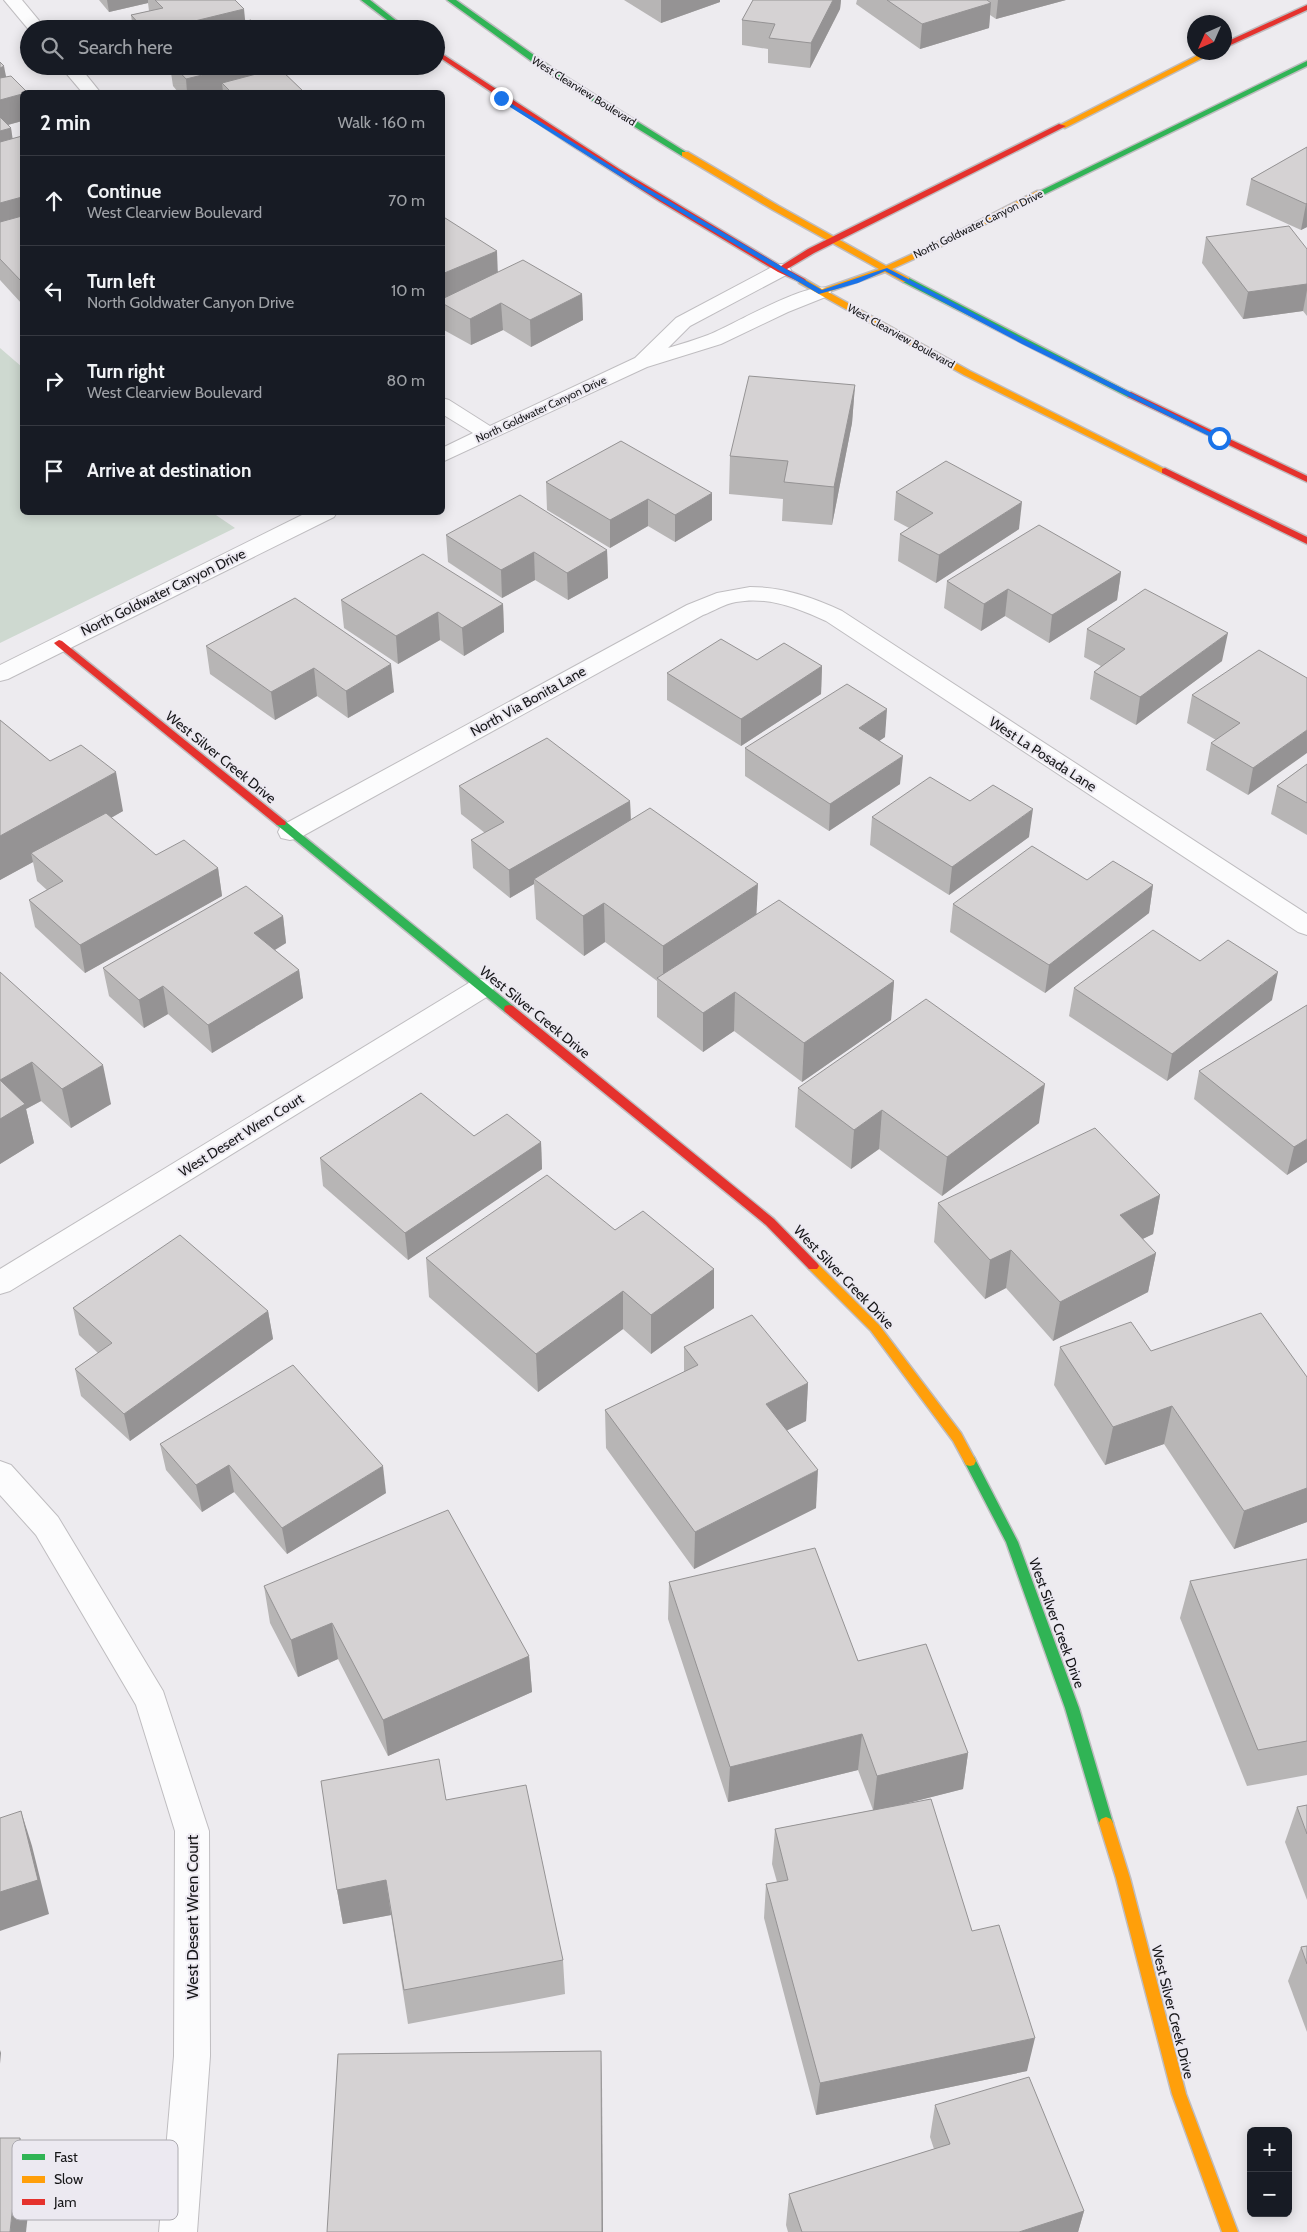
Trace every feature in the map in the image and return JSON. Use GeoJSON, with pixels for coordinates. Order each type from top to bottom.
{"type":"FeatureCollection","features":[{"type":"Feature","properties":{"kind":"street"},"geometry":{"type":"LineString","coordinates":[[13,0],[30,20]]}},
{"type":"Feature","properties":{"kind":"street"},"geometry":{"type":"LineString","coordinates":[[365,0],[392,20]]}},
{"type":"Feature","properties":{"kind":"street","name":"West Clearview Boulevard"},"geometry":{"type":"LineString","coordinates":[[451,0],[531,58],[832,241],[1024,342],[1307,479]]}},
{"type":"Feature","properties":{"kind":"street"},"geometry":{"type":"LineString","coordinates":[[1232,42],[1307,8]]}},
{"type":"Feature","properties":{"kind":"street","name":"West Clearview Boulevard"},"geometry":{"type":"LineString","coordinates":[[445,58],[501,98],[568,141],[781,270],[967,373],[1307,541]]}},
{"type":"Feature","properties":{"kind":"street","name":"North Goldwater Canyon Drive"},"geometry":{"type":"LineString","coordinates":[[640,363],[683,322],[781,270],[811,251],[1195,60]]}},
{"type":"Feature","properties":{"kind":"street","name":"North Goldwater Canyon Drive"},"geometry":{"type":"LineString","coordinates":[[445,455],[640,363],[714,340],[781,308],[821,292],[856,282],[885,269],[1307,63]]}},
{"type":"Feature","properties":{"kind":"street"},"geometry":{"type":"LineString","coordinates":[[77,75],[89,90]]}},
{"type":"Feature","properties":{"kind":"street"},"geometry":{"type":"LineString","coordinates":[[445,406],[488,434]]}},
{"type":"Feature","properties":{"kind":"street","name":"North Goldwater Canyon Drive"},"geometry":{"type":"LineString","coordinates":[[0,674],[320,515]]}},
{"type":"Feature","properties":{"kind":"street","name":"North Via Bonita Lane"},"geometry":{"type":"LineString","coordinates":[[290,832],[695,610],[734,596],[774,594]]}},
{"type":"Feature","properties":{"kind":"street","name":"West La Posada Lane"},"geometry":{"type":"LineString","coordinates":[[774,594],[802,602],[834,616],[1307,926]]}},
{"type":"Feature","properties":{"kind":"street","name":"West Silver Creek Drive"},"geometry":{"type":"LineString","coordinates":[[59,643],[770,1222],[875,1328],[957,1437],[1012,1542],[1072,1708],[1123,1878],[1179,2094],[1230,2232]]}},
{"type":"Feature","properties":{"kind":"street","name":"West Desert Wren Court"},"geometry":{"type":"LineString","coordinates":[[0,1283],[481,988]]}},
{"type":"Feature","properties":{"kind":"street","name":"West Desert Wren Court"},"geometry":{"type":"LineString","coordinates":[[0,1474],[47,1526],[151,1701],[192,1831],[192,2056],[178,2232]]}},
{"type":"Feature","properties":{"kind":"shaded area"},"geometry":{"type":"Polygon","coordinates":[[[0,348],[20,365],[20,515],[216,515],[235,528],[0,643],[0,348]]]}},
{"type":"Feature","properties":{"kind":"building"},"geometry":{"type":"Polygon","coordinates":[[[155,0],[235,0],[244,9],[199,20],[136,20],[131,15],[163,8],[155,0]]]}},
{"type":"Feature","properties":{"kind":"building"},"geometry":{"type":"Polygon","coordinates":[[[753,0],[833,0],[811,43],[769,38],[775,24],[742,20],[753,0]]]}},
{"type":"Feature","properties":{"kind":"building"},"geometry":{"type":"Polygon","coordinates":[[[887,0],[987,0],[991,3],[922,24],[887,0]]]}},
{"type":"Feature","properties":{"kind":"building"},"geometry":{"type":"Polygon","coordinates":[[[182,75],[202,75],[186,79],[182,75]]]}},
{"type":"Feature","properties":{"kind":"building"},"geometry":{"type":"Polygon","coordinates":[[[252,75],[286,75],[302,90],[229,90],[222,83],[252,75]]]}},
{"type":"Feature","properties":{"kind":"building"},"geometry":{"type":"Polygon","coordinates":[[[11,76],[25,90],[20,90],[20,95],[0,100],[0,78],[11,76]]]}},
{"type":"Feature","properties":{"kind":"building"},"geometry":{"type":"Polygon","coordinates":[[[0,117],[11,128],[0,131],[0,117]]]}},
{"type":"Feature","properties":{"kind":"building"},"geometry":{"type":"Polygon","coordinates":[[[20,137],[20,198],[0,203],[0,142],[20,137]]]}},
{"type":"Feature","properties":{"kind":"building"},"geometry":{"type":"Polygon","coordinates":[[[1307,147],[1306,204],[1251,179],[1307,147]]]}},
{"type":"Feature","properties":{"kind":"building"},"geometry":{"type":"Polygon","coordinates":[[[20,217],[20,280],[0,259],[0,222],[20,217]]]}},
{"type":"Feature","properties":{"kind":"building"},"geometry":{"type":"Polygon","coordinates":[[[445,218],[497,251],[445,273],[445,218]]]}},
{"type":"Feature","properties":{"kind":"building"},"geometry":{"type":"Polygon","coordinates":[[[1289,226],[1307,249],[1307,284],[1248,292],[1206,237],[1289,226]]]}},
{"type":"Feature","properties":{"kind":"building"},"geometry":{"type":"Polygon","coordinates":[[[523,260],[582,294],[530,320],[501,303],[470,319],[445,305],[445,298],[523,260]]]}},
{"type":"Feature","properties":{"kind":"building"},"geometry":{"type":"Polygon","coordinates":[[[749,376],[855,385],[834,487],[784,482],[788,461],[730,456],[749,376]]]}},
{"type":"Feature","properties":{"kind":"building"},"geometry":{"type":"Polygon","coordinates":[[[621,441],[712,493],[675,515],[648,499],[610,520],[546,482],[621,441]]]}},
{"type":"Feature","properties":{"kind":"building"},"geometry":{"type":"Polygon","coordinates":[[[946,461],[1022,502],[939,555],[900,534],[933,513],[896,492],[946,461]]]}},
{"type":"Feature","properties":{"kind":"building"},"geometry":{"type":"Polygon","coordinates":[[[520,495],[607,550],[567,573],[534,552],[501,570],[446,535],[520,495]]]}},
{"type":"Feature","properties":{"kind":"building"},"geometry":{"type":"Polygon","coordinates":[[[1039,525],[1121,572],[1052,615],[1008,589],[984,604],[947,581],[1039,525]]]}},
{"type":"Feature","properties":{"kind":"building"},"geometry":{"type":"Polygon","coordinates":[[[423,554],[503,604],[462,628],[438,612],[396,636],[341,600],[423,554]]]}},
{"type":"Feature","properties":{"kind":"building"},"geometry":{"type":"Polygon","coordinates":[[[1145,589],[1228,633],[1140,697],[1094,672],[1125,649],[1087,629],[1145,589]]]}},
{"type":"Feature","properties":{"kind":"building"},"geometry":{"type":"Polygon","coordinates":[[[295,598],[391,664],[346,691],[314,668],[271,692],[206,646],[295,598]]]}},
{"type":"Feature","properties":{"kind":"building"},"geometry":{"type":"Polygon","coordinates":[[[721,639],[757,660],[784,643],[822,666],[741,719],[667,673],[721,639]]]}},
{"type":"Feature","properties":{"kind":"building"},"geometry":{"type":"Polygon","coordinates":[[[1259,650],[1307,678],[1307,730],[1253,768],[1211,743],[1240,723],[1192,695],[1259,650]]]}},
{"type":"Feature","properties":{"kind":"building"},"geometry":{"type":"Polygon","coordinates":[[[847,684],[887,709],[859,728],[903,756],[830,804],[745,748],[847,684]]]}},
{"type":"Feature","properties":{"kind":"building"},"geometry":{"type":"Polygon","coordinates":[[[0,720],[50,761],[81,745],[116,772],[0,836],[0,720]]]}},
{"type":"Feature","properties":{"kind":"building"},"geometry":{"type":"Polygon","coordinates":[[[547,738],[630,801],[509,870],[471,840],[504,822],[459,786],[547,738]]]}},
{"type":"Feature","properties":{"kind":"building"},"geometry":{"type":"Polygon","coordinates":[[[1307,764],[1307,803],[1277,786],[1307,764]]]}},
{"type":"Feature","properties":{"kind":"building"},"geometry":{"type":"Polygon","coordinates":[[[930,777],[970,801],[993,785],[1033,809],[952,867],[872,817],[930,777]]]}},
{"type":"Feature","properties":{"kind":"building"},"geometry":{"type":"Polygon","coordinates":[[[650,808],[758,884],[663,946],[604,903],[583,916],[534,879],[650,808]]]}},
{"type":"Feature","properties":{"kind":"building"},"geometry":{"type":"Polygon","coordinates":[[[106,813],[156,855],[184,840],[218,868],[80,945],[29,900],[63,881],[31,853],[106,813]]]}},
{"type":"Feature","properties":{"kind":"building"},"geometry":{"type":"Polygon","coordinates":[[[1032,846],[1087,880],[1113,861],[1153,885],[1049,965],[953,904],[1032,846]]]}},
{"type":"Feature","properties":{"kind":"building"},"geometry":{"type":"Polygon","coordinates":[[[246,886],[283,916],[254,933],[299,970],[208,1025],[163,986],[139,1000],[103,968],[246,886]]]}},
{"type":"Feature","properties":{"kind":"building"},"geometry":{"type":"Polygon","coordinates":[[[779,900],[894,981],[804,1043],[735,992],[703,1013],[657,978],[779,900]]]}},
{"type":"Feature","properties":{"kind":"building"},"geometry":{"type":"Polygon","coordinates":[[[1153,930],[1200,961],[1228,940],[1278,972],[1172,1054],[1074,988],[1153,930]]]}},
{"type":"Feature","properties":{"kind":"building"},"geometry":{"type":"Polygon","coordinates":[[[0,972],[103,1065],[62,1089],[32,1062],[0,1080],[0,972]]]}},
{"type":"Feature","properties":{"kind":"building"},"geometry":{"type":"Polygon","coordinates":[[[926,999],[1045,1084],[947,1157],[882,1110],[854,1130],[798,1088],[926,999]]]}},
{"type":"Feature","properties":{"kind":"building"},"geometry":{"type":"Polygon","coordinates":[[[1307,1005],[1307,1139],[1294,1147],[1199,1071],[1307,1005]]]}},
{"type":"Feature","properties":{"kind":"building"},"geometry":{"type":"Polygon","coordinates":[[[0,1080],[25,1104],[0,1119],[0,1080]]]}},
{"type":"Feature","properties":{"kind":"building"},"geometry":{"type":"Polygon","coordinates":[[[421,1093],[474,1136],[507,1114],[541,1142],[405,1233],[320,1158],[421,1093]]]}},
{"type":"Feature","properties":{"kind":"building"},"geometry":{"type":"Polygon","coordinates":[[[1095,1128],[1160,1195],[1120,1215],[1156,1253],[1060,1302],[1011,1250],[990,1260],[938,1203],[1095,1128]]]}},
{"type":"Feature","properties":{"kind":"building"},"geometry":{"type":"Polygon","coordinates":[[[547,1175],[615,1230],[643,1211],[714,1269],[651,1315],[623,1291],[536,1354],[426,1258],[547,1175]]]}},
{"type":"Feature","properties":{"kind":"building"},"geometry":{"type":"Polygon","coordinates":[[[180,1235],[268,1311],[124,1414],[75,1369],[112,1343],[73,1308],[180,1235]]]}},
{"type":"Feature","properties":{"kind":"building"},"geometry":{"type":"Polygon","coordinates":[[[1261,1313],[1307,1377],[1307,1488],[1244,1511],[1172,1406],[1113,1427],[1060,1347],[1131,1322],[1151,1351],[1261,1313]]]}},
{"type":"Feature","properties":{"kind":"building"},"geometry":{"type":"Polygon","coordinates":[[[752,1315],[808,1383],[766,1404],[818,1470],[695,1532],[605,1410],[698,1365],[684,1347],[752,1315]]]}},
{"type":"Feature","properties":{"kind":"building"},"geometry":{"type":"Polygon","coordinates":[[[293,1365],[383,1466],[282,1528],[229,1465],[196,1485],[160,1444],[293,1365]]]}},
{"type":"Feature","properties":{"kind":"building"},"geometry":{"type":"Polygon","coordinates":[[[448,1510],[529,1656],[383,1720],[332,1623],[291,1640],[264,1586],[448,1510]]]}},
{"type":"Feature","properties":{"kind":"building"},"geometry":{"type":"Polygon","coordinates":[[[815,1548],[858,1661],[926,1644],[968,1753],[877,1776],[862,1734],[730,1767],[669,1582],[815,1548]]]}},
{"type":"Feature","properties":{"kind":"building"},"geometry":{"type":"Polygon","coordinates":[[[1307,1559],[1307,1741],[1258,1750],[1190,1581],[1307,1559]]]}},
{"type":"Feature","properties":{"kind":"building"},"geometry":{"type":"Polygon","coordinates":[[[439,1759],[446,1800],[526,1785],[563,1960],[404,1990],[386,1880],[337,1890],[321,1781],[439,1759]]]}},
{"type":"Feature","properties":{"kind":"building"},"geometry":{"type":"Polygon","coordinates":[[[931,1799],[972,1931],[999,1925],[1035,2038],[820,2083],[766,1884],[788,1880],[775,1829],[931,1799]]]}},
{"type":"Feature","properties":{"kind":"building"},"geometry":{"type":"Polygon","coordinates":[[[1307,1805],[1307,1834],[1297,1807],[1307,1805]]]}},
{"type":"Feature","properties":{"kind":"building"},"geometry":{"type":"Polygon","coordinates":[[[21,1811],[38,1880],[0,1892],[0,1818],[21,1811]]]}},
{"type":"Feature","properties":{"kind":"building"},"geometry":{"type":"Polygon","coordinates":[[[1307,1946],[1307,1964],[1301,1947],[1307,1946]]]}},
{"type":"Feature","properties":{"kind":"building"},"geometry":{"type":"Polygon","coordinates":[[[601,2051],[602,2232],[327,2232],[338,2054],[601,2051]]]}},
{"type":"Feature","properties":{"kind":"building"},"geometry":{"type":"Polygon","coordinates":[[[1029,2077],[1084,2211],[1019,2232],[802,2232],[789,2194],[950,2144],[935,2105],[1029,2077]]]}},
{"type":"Feature","properties":{"kind":"building"},"geometry":{"type":"Polygon","coordinates":[[[0,2138],[20,2138],[20,2140],[12,2140],[12,2213],[10,2232],[0,2232],[0,2138]]]}},
{"type":"Feature","properties":{"kind":"traffic: fast"},"geometry":{"type":"LineString","coordinates":[[365,0],[392,20]]}},
{"type":"Feature","properties":{"kind":"traffic: fast"},"geometry":{"type":"LineString","coordinates":[[451,0],[552,72],[685,154]]}},
{"type":"Feature","properties":{"kind":"traffic: fast"},"geometry":{"type":"LineString","coordinates":[[1040,193],[1307,63]]}},
{"type":"Feature","properties":{"kind":"traffic: fast"},"geometry":{"type":"LineString","coordinates":[[906,280],[1131,395]]}},
{"type":"Feature","properties":{"kind":"traffic: fast"},"geometry":{"type":"LineString","coordinates":[[281,823],[509,1009]]}},
{"type":"Feature","properties":{"kind":"traffic: fast"},"geometry":{"type":"LineString","coordinates":[[970,1461],[1012,1542],[1072,1708],[1106,1823]]}},
{"type":"Feature","properties":{"kind":"traffic: slow"},"geometry":{"type":"LineString","coordinates":[[1062,126],[1195,60]]}},
{"type":"Feature","properties":{"kind":"traffic: slow"},"geometry":{"type":"LineString","coordinates":[[685,154],[776,208],[906,280]]}},
{"type":"Feature","properties":{"kind":"traffic: slow"},"geometry":{"type":"LineString","coordinates":[[821,292],[850,283],[905,260],[1040,193]]}},
{"type":"Feature","properties":{"kind":"traffic: slow"},"geometry":{"type":"LineString","coordinates":[[802,281],[967,373],[1165,471]]}},
{"type":"Feature","properties":{"kind":"traffic: slow"},"geometry":{"type":"LineString","coordinates":[[813,1266],[875,1328],[957,1437],[970,1461]]}},
{"type":"Feature","properties":{"kind":"traffic: slow"},"geometry":{"type":"LineString","coordinates":[[1106,1823],[1123,1878],[1179,2094],[1230,2232]]}},
{"type":"Feature","properties":{"kind":"traffic: jam"},"geometry":{"type":"LineString","coordinates":[[1232,42],[1307,7]]}},
{"type":"Feature","properties":{"kind":"traffic: jam"},"geometry":{"type":"LineString","coordinates":[[445,58],[616,171],[708,228],[802,281]]}},
{"type":"Feature","properties":{"kind":"traffic: jam"},"geometry":{"type":"LineString","coordinates":[[781,270],[811,251],[1062,126]]}},
{"type":"Feature","properties":{"kind":"traffic: jam"},"geometry":{"type":"LineString","coordinates":[[1131,395],[1307,479]]}},
{"type":"Feature","properties":{"kind":"traffic: jam"},"geometry":{"type":"LineString","coordinates":[[1165,471],[1307,541]]}},
{"type":"Feature","properties":{"kind":"traffic: jam"},"geometry":{"type":"LineString","coordinates":[[59,643],[281,823]]}},
{"type":"Feature","properties":{"kind":"traffic: jam"},"geometry":{"type":"LineString","coordinates":[[509,1009],[770,1222],[813,1266]]}},
{"type":"Feature","properties":{"kind":"route"},"geometry":{"type":"LineString","coordinates":[[501,98],[633,182],[753,254],[821,292],[856,282],[885,269],[1024,342],[1219,438]]}}]}
